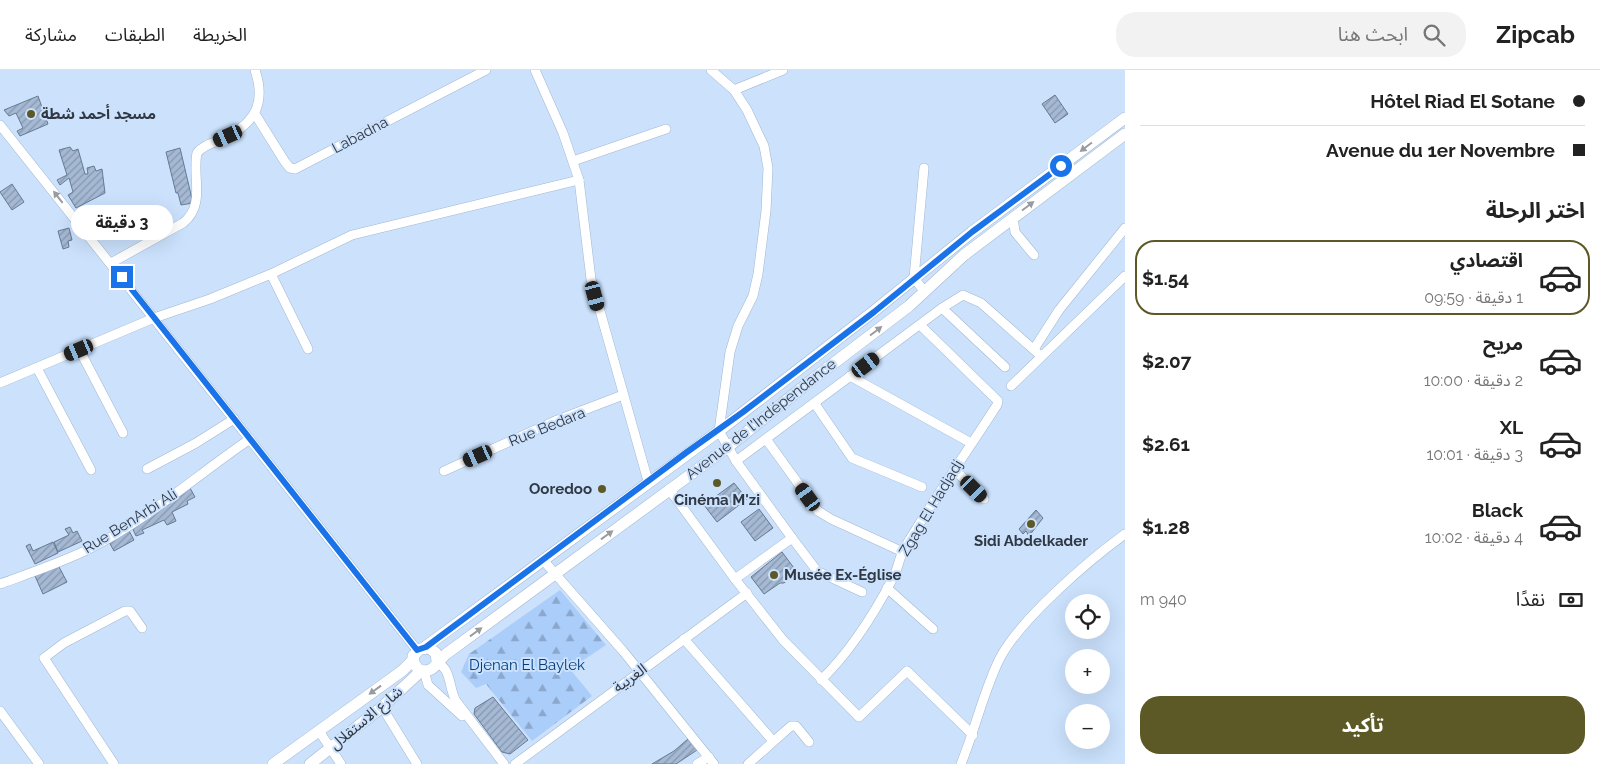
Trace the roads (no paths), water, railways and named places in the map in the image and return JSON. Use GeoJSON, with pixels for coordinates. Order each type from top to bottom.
{"type":"FeatureCollection","features":[{"type":"Feature","properties":{"kind":"main road","name":"Avenue de l'Indépendance"},"geometry":{"type":"LineString","coordinates":[[273,764],[402,671],[419,652],[648,481],[719,431],[972,232],[1125,118]]}},
{"type":"Feature","properties":{"kind":"main road","name":"Avenue de l'Indépendance"},"geometry":{"type":"LineString","coordinates":[[437,662],[728,447],[909,306],[964,255],[1125,134]]}},
{"type":"Feature","properties":{"kind":"main road"},"geometry":{"type":"LineString","coordinates":[[419,652],[436,653],[437,662],[430,670],[422,671],[416,666],[419,652]]}},
{"type":"Feature","properties":{"kind":"main road","name":"شارع الاستقلال"},"geometry":{"type":"LineString","coordinates":[[310,764],[382,707],[422,671]]}},
{"type":"Feature","properties":{"kind":"street"},"geometry":{"type":"LineString","coordinates":[[111,263],[189,219],[195,208],[197,194],[196,156],[198,150],[246,124],[255,114],[260,102],[255,70]]}},
{"type":"Feature","properties":{"kind":"street","name":"Labadna"},"geometry":{"type":"LineString","coordinates":[[255,114],[285,162],[290,168],[295,169],[486,70]]}},
{"type":"Feature","properties":{"kind":"street"},"geometry":{"type":"LineString","coordinates":[[535,70],[579,180],[591,279],[648,481]]}},
{"type":"Feature","properties":{"kind":"street"},"geometry":{"type":"LineString","coordinates":[[711,70],[734,90],[761,137],[768,158],[766,211],[758,274],[753,296],[738,326],[730,352],[719,431],[736,461],[817,571],[862,592]]}},
{"type":"Feature","properties":{"kind":"street"},"geometry":{"type":"LineString","coordinates":[[734,90],[783,70]]}},
{"type":"Feature","properties":{"kind":"street"},"geometry":{"type":"LineString","coordinates":[[0,125],[419,652]]}},
{"type":"Feature","properties":{"kind":"street"},"geometry":{"type":"LineString","coordinates":[[573,161],[666,129]]}},
{"type":"Feature","properties":{"kind":"street"},"geometry":{"type":"LineString","coordinates":[[924,168],[914,278],[924,291]]}},
{"type":"Feature","properties":{"kind":"street"},"geometry":{"type":"LineString","coordinates":[[0,383],[154,318],[271,274],[365,231],[579,180]]}},
{"type":"Feature","properties":{"kind":"street"},"geometry":{"type":"LineString","coordinates":[[1013,217],[1015,232],[1034,255]]}},
{"type":"Feature","properties":{"kind":"street"},"geometry":{"type":"LineString","coordinates":[[1034,349],[1059,310],[1125,228]]}},
{"type":"Feature","properties":{"kind":"street"},"geometry":{"type":"LineString","coordinates":[[271,274],[308,349]]}},
{"type":"Feature","properties":{"kind":"street"},"geometry":{"type":"LineString","coordinates":[[1011,386],[1125,276]]}},
{"type":"Feature","properties":{"kind":"street"},"geometry":{"type":"LineString","coordinates":[[736,461],[958,297],[969,296],[981,304],[1041,356]]}},
{"type":"Feature","properties":{"kind":"street"},"geometry":{"type":"LineString","coordinates":[[942,308],[1005,367]]}},
{"type":"Feature","properties":{"kind":"street","name":"Zgag El Hadjadj"},"geometry":{"type":"LineString","coordinates":[[821,680],[846,652],[894,576],[903,552],[998,401],[920,325]]}},
{"type":"Feature","properties":{"kind":"street"},"geometry":{"type":"LineString","coordinates":[[79,350],[124,433]]}},
{"type":"Feature","properties":{"kind":"street"},"geometry":{"type":"LineString","coordinates":[[37,368],[91,470]]}},
{"type":"Feature","properties":{"kind":"street"},"geometry":{"type":"LineString","coordinates":[[850,376],[971,442]]}},
{"type":"Feature","properties":{"kind":"street","name":"Rue Bedara"},"geometry":{"type":"LineString","coordinates":[[444,471],[555,421],[623,396]]}},
{"type":"Feature","properties":{"kind":"street"},"geometry":{"type":"LineString","coordinates":[[815,404],[852,458],[922,487]]}},
{"type":"Feature","properties":{"kind":"street"},"geometry":{"type":"LineString","coordinates":[[147,468],[196,443],[234,419]]}},
{"type":"Feature","properties":{"kind":"street","name":"Rue BenArbi Ali"},"geometry":{"type":"LineString","coordinates":[[0,584],[89,549],[122,530],[197,479],[250,439]]}},
{"type":"Feature","properties":{"kind":"street"},"geometry":{"type":"LineString","coordinates":[[766,439],[818,511],[831,519],[903,552]]}},
{"type":"Feature","properties":{"kind":"street"},"geometry":{"type":"LineString","coordinates":[[954,469],[984,499]]}},
{"type":"Feature","properties":{"kind":"street"},"geometry":{"type":"LineString","coordinates":[[669,489],[735,579],[783,640],[859,717],[907,671],[973,735]]}},
{"type":"Feature","properties":{"kind":"street"},"geometry":{"type":"LineString","coordinates":[[961,764],[973,735],[984,696],[1007,647],[1067,583],[1125,534]]}},
{"type":"Feature","properties":{"kind":"street"},"geometry":{"type":"LineString","coordinates":[[735,579],[792,538]]}},
{"type":"Feature","properties":{"kind":"street"},"geometry":{"type":"LineString","coordinates":[[543,560],[711,760],[697,764]]}},
{"type":"Feature","properties":{"kind":"street"},"geometry":{"type":"LineString","coordinates":[[886,588],[933,629]]}},
{"type":"Feature","properties":{"kind":"street","name":"الغربية"},"geometry":{"type":"LineString","coordinates":[[515,764],[747,593]]}},
{"type":"Feature","properties":{"kind":"street"},"geometry":{"type":"LineString","coordinates":[[114,764],[44,658],[64,643],[125,612],[133,614],[142,628]]}},
{"type":"Feature","properties":{"kind":"street"},"geometry":{"type":"LineString","coordinates":[[684,639],[773,741]]}},
{"type":"Feature","properties":{"kind":"street"},"geometry":{"type":"LineString","coordinates":[[437,662],[446,669],[453,696],[504,764]]}},
{"type":"Feature","properties":{"kind":"street"},"geometry":{"type":"LineString","coordinates":[[422,671],[425,682],[432,691],[476,728]]}},
{"type":"Feature","properties":{"kind":"street"},"geometry":{"type":"LineString","coordinates":[[382,707],[417,764]]}},
{"type":"Feature","properties":{"kind":"street"},"geometry":{"type":"LineString","coordinates":[[0,711],[39,764]]}},
{"type":"Feature","properties":{"kind":"street"},"geometry":{"type":"LineString","coordinates":[[748,764],[792,726],[796,726],[809,742]]}},
{"type":"Feature","properties":{"kind":"street"},"geometry":{"type":"LineString","coordinates":[[319,731],[341,764]]}},
{"type":"Feature","properties":{"kind":"place","name":"مسجد أحمد شطة"},"geometry":{"type":"Point","coordinates":[31,114]}},
{"type":"Feature","properties":{"kind":"place","name":"Cinéma M'zi"},"geometry":{"type":"Point","coordinates":[717,483]}},
{"type":"Feature","properties":{"kind":"place","name":"Ooredoo"},"geometry":{"type":"Point","coordinates":[602,489]}},
{"type":"Feature","properties":{"kind":"place","name":"Sidi Abdelkader"},"geometry":{"type":"Point","coordinates":[1031,524]}},
{"type":"Feature","properties":{"kind":"place","name":"Musée Ex-Église"},"geometry":{"type":"Point","coordinates":[774,575]}},
{"type":"Feature","properties":{"kind":"park label","name":"Djenan El Baylek"},"geometry":{"type":"Point","coordinates":[527,665]}}]}
